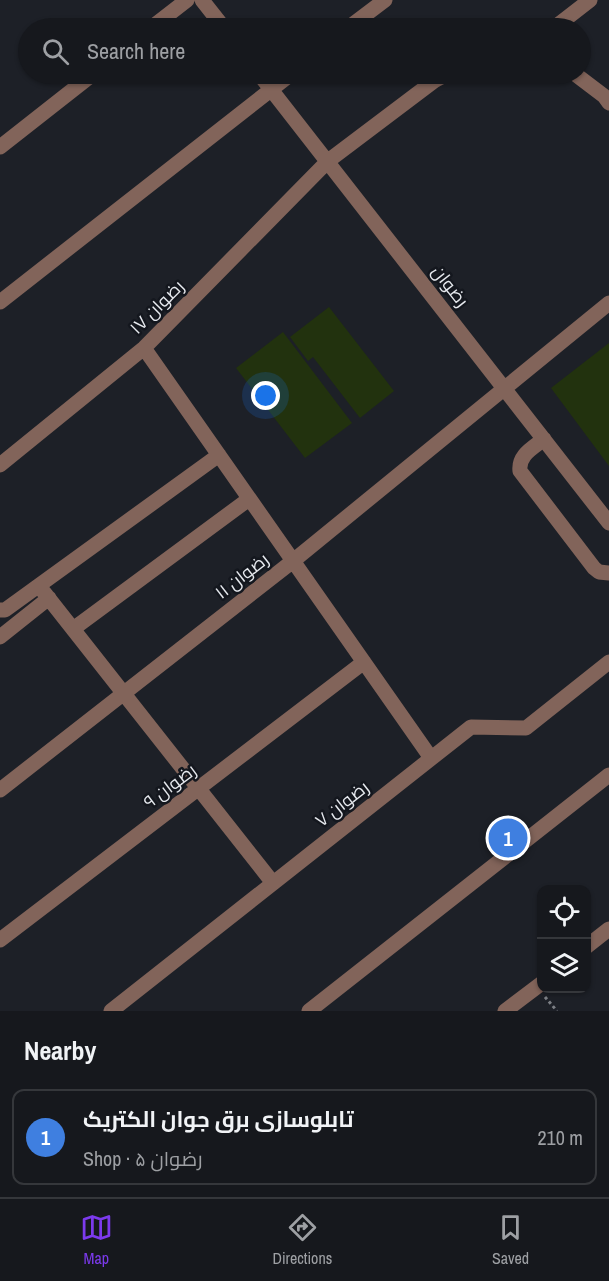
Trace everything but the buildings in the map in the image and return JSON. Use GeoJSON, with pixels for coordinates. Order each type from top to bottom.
{"type":"FeatureCollection","features":[{"type":"Feature","properties":{"kind":"street"},"geometry":{"type":"LineString","coordinates":[[164,18],[187,0]]}},
{"type":"Feature","properties":{"kind":"street"},"geometry":{"type":"LineString","coordinates":[[202,0],[216,18]]}},
{"type":"Feature","properties":{"kind":"street"},"geometry":{"type":"LineString","coordinates":[[361,18],[385,0]]}},
{"type":"Feature","properties":{"kind":"street"},"geometry":{"type":"LineString","coordinates":[[567,18],[590,0]]}},
{"type":"Feature","properties":{"kind":"street"},"geometry":{"type":"LineString","coordinates":[[0,147],[80,84]]}},
{"type":"Feature","properties":{"kind":"street","name":"رضوان"},"geometry":{"type":"LineString","coordinates":[[267,84],[609,522]]}},
{"type":"Feature","properties":{"kind":"street"},"geometry":{"type":"LineString","coordinates":[[0,302],[278,84]]}},
{"type":"Feature","properties":{"kind":"street","name":"رضوان ۱۷"},"geometry":{"type":"LineString","coordinates":[[0,465],[144,348],[328,161],[430,84]]}},
{"type":"Feature","properties":{"kind":"street"},"geometry":{"type":"LineString","coordinates":[[588,84],[609,103]]}},
{"type":"Feature","properties":{"kind":"street","name":"رضوان ۱۱"},"geometry":{"type":"LineString","coordinates":[[0,790],[293,561],[609,303]]}},
{"type":"Feature","properties":{"kind":"street"},"geometry":{"type":"LineString","coordinates":[[144,348],[431,758]]}},
{"type":"Feature","properties":{"kind":"street"},"geometry":{"type":"LineString","coordinates":[[544,439],[522,457],[519,463],[520,471],[594,568],[599,572],[609,573]]}},
{"type":"Feature","properties":{"kind":"street"},"geometry":{"type":"LineString","coordinates":[[0,610],[5,610],[219,455]]}},
{"type":"Feature","properties":{"kind":"street"},"geometry":{"type":"LineString","coordinates":[[74,629],[249,499]]}},
{"type":"Feature","properties":{"kind":"street"},"geometry":{"type":"LineString","coordinates":[[39,585],[273,883]]}},
{"type":"Feature","properties":{"kind":"street"},"geometry":{"type":"LineString","coordinates":[[0,637],[49,598]]}},
{"type":"Feature","properties":{"kind":"street","name":"رضوان ۹"},"geometry":{"type":"LineString","coordinates":[[0,940],[364,662]]}},
{"type":"Feature","properties":{"kind":"street","name":"رضوان ۷"},"geometry":{"type":"LineString","coordinates":[[111,1011],[471,727],[526,728],[609,662]]}},
{"type":"Feature","properties":{"kind":"street"},"geometry":{"type":"LineString","coordinates":[[309,1011],[609,775]]}},
{"type":"Feature","properties":{"kind":"street"},"geometry":{"type":"LineString","coordinates":[[591,943],[609,929]]}},
{"type":"Feature","properties":{"kind":"street"},"geometry":{"type":"LineString","coordinates":[[505,1011],[537,986]]}},
{"type":"Feature","properties":{"kind":"green space"},"geometry":{"type":"Polygon","coordinates":[[[329,307],[394,391],[360,418],[313,357],[308,361],[290,337],[329,307]]]}},
{"type":"Feature","properties":{"kind":"green space"},"geometry":{"type":"Polygon","coordinates":[[[283,332],[352,423],[305,458],[236,368],[283,332]]]}},
{"type":"Feature","properties":{"kind":"green space"},"geometry":{"type":"Polygon","coordinates":[[[609,343],[609,466],[551,388],[609,343]]]}},
{"type":"Feature","properties":{"kind":"place","name":"تابلوسازی برق جوان الکتریک"},"geometry":{"type":"Point","coordinates":[508,838]}}]}
